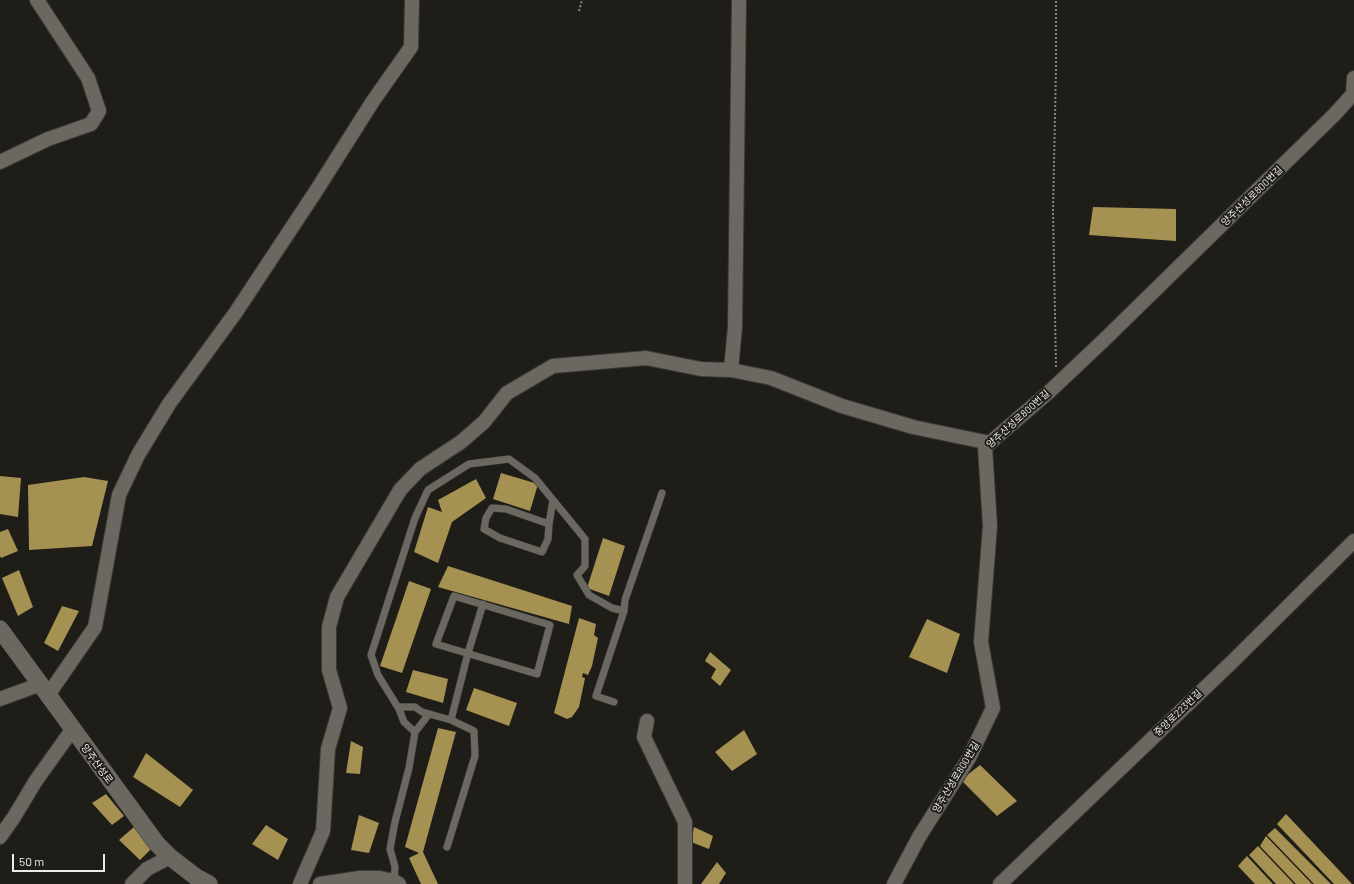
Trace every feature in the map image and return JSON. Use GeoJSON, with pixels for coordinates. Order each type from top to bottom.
{"type":"FeatureCollection","features":[{"type":"Feature","properties":{"kind":"street"},"geometry":{"type":"LineString","coordinates":[[0,162],[48,139],[91,124],[99,111],[88,78],[37,0]]}},
{"type":"Feature","properties":{"kind":"street"},"geometry":{"type":"LineString","coordinates":[[0,699],[45,690],[96,627],[119,495],[138,455],[169,404],[236,312],[316,191],[373,101],[411,47],[412,0]]}},
{"type":"Feature","properties":{"kind":"street"},"geometry":{"type":"LineString","coordinates":[[731,370],[735,326],[739,0]]}},
{"type":"Feature","properties":{"kind":"street","name":"양주산성로800번길"},"geometry":{"type":"LineString","coordinates":[[894,884],[919,837],[969,758],[994,708],[981,642],[990,526],[985,448],[1104,340],[1354,96],[1354,78]]}},
{"type":"Feature","properties":{"kind":"street"},"geometry":{"type":"LineString","coordinates":[[300,884],[323,830],[328,749],[340,708],[329,670],[329,627],[337,598],[400,490],[420,470],[473,432],[484,422],[507,393],[553,366],[646,358],[702,369],[731,370],[771,378],[842,406],[913,427],[990,443]]}},
{"type":"Feature","properties":{"kind":"street","name":"중앙로223번길"},"geometry":{"type":"LineString","coordinates":[[1000,884],[1233,661],[1354,541]]}},
{"type":"Feature","properties":{"kind":"street","name":"양주산성로"},"geometry":{"type":"LineString","coordinates":[[0,629],[45,690],[72,730],[157,844],[170,858],[196,877],[209,884]]}},
{"type":"Feature","properties":{"kind":"street"},"geometry":{"type":"LineString","coordinates":[[647,721],[644,736],[686,822],[685,884]]}},
{"type":"Feature","properties":{"kind":"street"},"geometry":{"type":"LineString","coordinates":[[0,837],[35,782],[72,730]]}},
{"type":"Feature","properties":{"kind":"street"},"geometry":{"type":"LineString","coordinates":[[132,884],[147,869],[170,858]]}},
{"type":"Feature","properties":{"kind":"street"},"geometry":{"type":"LineString","coordinates":[[320,884],[360,878],[380,878],[397,882]]}},
{"type":"Feature","properties":{"kind":"lane"},"geometry":{"type":"LineString","coordinates":[[415,732],[404,722],[398,708],[378,675],[371,655],[415,518],[428,490],[468,464],[509,459],[535,478],[585,539],[585,566],[577,575],[589,595],[612,608],[624,611]]}},
{"type":"Feature","properties":{"kind":"lane"},"geometry":{"type":"LineString","coordinates":[[614,702],[596,696],[624,611],[625,600],[662,493]]}},
{"type":"Feature","properties":{"kind":"lane"},"geometry":{"type":"LineString","coordinates":[[549,524],[506,509],[492,508],[486,518],[484,529],[500,538],[542,552],[548,539],[553,500]]}},
{"type":"Feature","properties":{"kind":"lane"},"geometry":{"type":"LineString","coordinates":[[454,596],[550,625],[537,674],[468,653],[436,644],[454,596]]}},
{"type":"Feature","properties":{"kind":"lane"},"geometry":{"type":"LineString","coordinates":[[451,720],[468,653],[483,604]]}},
{"type":"Feature","properties":{"kind":"lane"},"geometry":{"type":"LineString","coordinates":[[398,708],[415,707],[422,712],[451,720],[474,731],[475,756],[447,847]]}},
{"type":"Feature","properties":{"kind":"lane"},"geometry":{"type":"LineString","coordinates":[[397,882],[390,849],[395,822],[409,768],[415,732],[429,714]]}},
{"type":"Feature","properties":{"kind":"path"},"geometry":{"type":"LineString","coordinates":[[579,11],[582,0]]}},
{"type":"Feature","properties":{"kind":"path"},"geometry":{"type":"LineString","coordinates":[[1056,0],[1053,211],[1056,384]]}},
{"type":"Feature","properties":{"kind":"building"},"geometry":{"type":"Polygon","coordinates":[[[1093,207],[1176,209],[1176,241],[1089,235],[1093,207]]]}},
{"type":"Feature","properties":{"kind":"building"},"geometry":{"type":"Polygon","coordinates":[[[501,473],[538,484],[530,511],[493,499],[501,473]]]}},
{"type":"Feature","properties":{"kind":"building"},"geometry":{"type":"Polygon","coordinates":[[[0,476],[21,478],[18,517],[0,514],[0,476]]]}},
{"type":"Feature","properties":{"kind":"building"},"geometry":{"type":"Polygon","coordinates":[[[84,477],[108,481],[92,546],[29,550],[28,485],[84,477]]]}},
{"type":"Feature","properties":{"kind":"building"},"geometry":{"type":"Polygon","coordinates":[[[476,479],[486,498],[452,522],[438,563],[414,552],[428,507],[442,512],[438,500],[476,479]]]}},
{"type":"Feature","properties":{"kind":"building"},"geometry":{"type":"Polygon","coordinates":[[[8,529],[18,551],[1,558],[0,532],[8,529]]]}},
{"type":"Feature","properties":{"kind":"building"},"geometry":{"type":"Polygon","coordinates":[[[603,538],[625,546],[609,596],[587,588],[603,538]]]}},
{"type":"Feature","properties":{"kind":"building"},"geometry":{"type":"Polygon","coordinates":[[[448,566],[572,606],[569,624],[438,587],[448,566]]]}},
{"type":"Feature","properties":{"kind":"building"},"geometry":{"type":"Polygon","coordinates":[[[19,570],[33,607],[18,616],[2,578],[19,570]]]}},
{"type":"Feature","properties":{"kind":"building"},"geometry":{"type":"Polygon","coordinates":[[[409,581],[431,589],[402,673],[380,666],[409,581]]]}},
{"type":"Feature","properties":{"kind":"building"},"geometry":{"type":"Polygon","coordinates":[[[62,606],[79,611],[58,651],[44,643],[62,606]]]}},
{"type":"Feature","properties":{"kind":"building"},"geometry":{"type":"Polygon","coordinates":[[[579,618],[596,624],[594,635],[598,638],[592,666],[588,675],[583,673],[582,677],[585,678],[579,707],[572,717],[567,719],[554,713],[579,618]]]}},
{"type":"Feature","properties":{"kind":"building"},"geometry":{"type":"Polygon","coordinates":[[[927,619],[960,634],[947,673],[909,657],[927,619]]]}},
{"type":"Feature","properties":{"kind":"building"},"geometry":{"type":"Polygon","coordinates":[[[710,652],[731,670],[720,686],[711,678],[716,669],[705,661],[710,652]]]}},
{"type":"Feature","properties":{"kind":"building"},"geometry":{"type":"Polygon","coordinates":[[[413,670],[448,679],[443,703],[406,692],[413,670]]]}},
{"type":"Feature","properties":{"kind":"building"},"geometry":{"type":"Polygon","coordinates":[[[474,688],[517,703],[509,726],[466,710],[474,688]]]}},
{"type":"Feature","properties":{"kind":"building"},"geometry":{"type":"Polygon","coordinates":[[[438,728],[456,732],[423,852],[438,884],[421,884],[409,858],[419,853],[405,847],[438,728]]]}},
{"type":"Feature","properties":{"kind":"building"},"geometry":{"type":"Polygon","coordinates":[[[744,730],[757,754],[732,771],[715,752],[744,730]]]}},
{"type":"Feature","properties":{"kind":"building"},"geometry":{"type":"Polygon","coordinates":[[[351,741],[363,747],[360,774],[346,773],[351,741]]]}},
{"type":"Feature","properties":{"kind":"building"},"geometry":{"type":"Polygon","coordinates":[[[146,753],[193,790],[180,807],[133,777],[146,753]]]}},
{"type":"Feature","properties":{"kind":"building"},"geometry":{"type":"Polygon","coordinates":[[[980,765],[1017,801],[997,816],[961,780],[980,765]]]}},
{"type":"Feature","properties":{"kind":"building"},"geometry":{"type":"Polygon","coordinates":[[[106,794],[124,816],[112,825],[92,803],[106,794]]]}},
{"type":"Feature","properties":{"kind":"building"},"geometry":{"type":"Polygon","coordinates":[[[1286,814],[1352,884],[1334,884],[1277,824],[1286,814]]]}},
{"type":"Feature","properties":{"kind":"building"},"geometry":{"type":"Polygon","coordinates":[[[359,815],[379,823],[369,853],[351,850],[359,815]]]}},
{"type":"Feature","properties":{"kind":"building"},"geometry":{"type":"Polygon","coordinates":[[[266,825],[288,839],[278,860],[252,844],[266,825]]]}},
{"type":"Feature","properties":{"kind":"building"},"geometry":{"type":"Polygon","coordinates":[[[134,827],[152,848],[140,860],[119,840],[134,827]]]}},
{"type":"Feature","properties":{"kind":"building"},"geometry":{"type":"Polygon","coordinates":[[[694,827],[713,836],[709,849],[691,842],[694,827]]]}},
{"type":"Feature","properties":{"kind":"building"},"geometry":{"type":"Polygon","coordinates":[[[1275,828],[1331,884],[1314,884],[1267,835],[1275,828]]]}},
{"type":"Feature","properties":{"kind":"building"},"geometry":{"type":"Polygon","coordinates":[[[1266,836],[1312,884],[1296,884],[1260,846],[1266,836]]]}},
{"type":"Feature","properties":{"kind":"building"},"geometry":{"type":"Polygon","coordinates":[[[1258,846],[1294,884],[1276,884],[1249,855],[1258,846]]]}},
{"type":"Feature","properties":{"kind":"building"},"geometry":{"type":"Polygon","coordinates":[[[1247,856],[1273,884],[1255,884],[1238,866],[1247,856]]]}},
{"type":"Feature","properties":{"kind":"building"},"geometry":{"type":"Polygon","coordinates":[[[717,862],[726,873],[719,884],[701,884],[717,862]]]}}]}
